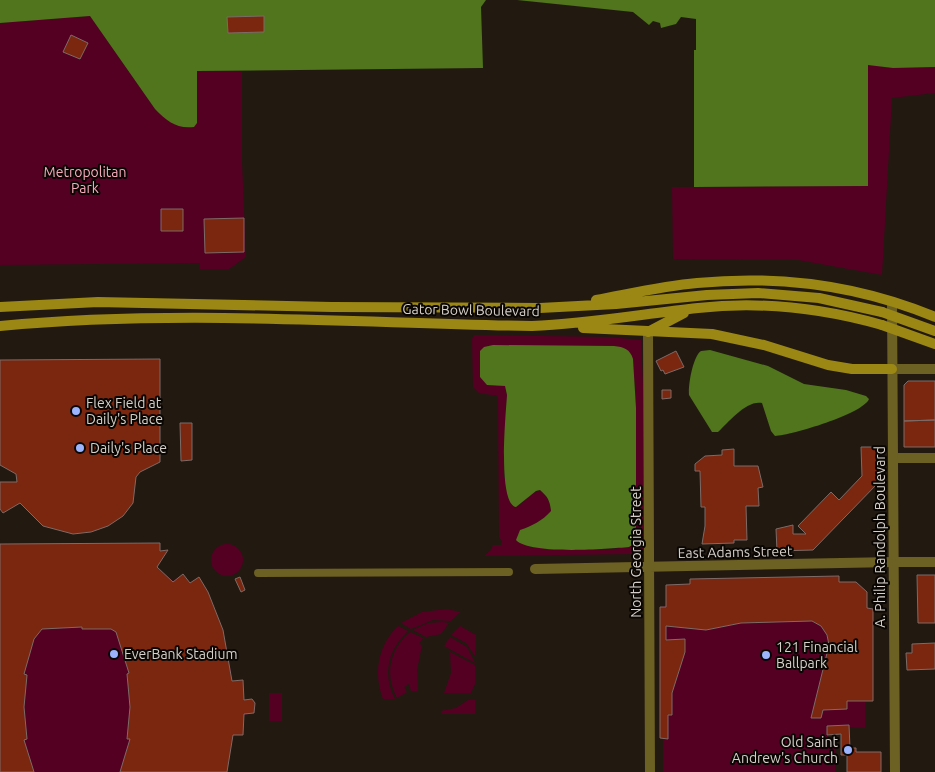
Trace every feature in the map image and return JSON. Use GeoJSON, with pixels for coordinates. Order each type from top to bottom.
{"type":"FeatureCollection","features":[{"type":"Feature","properties":{"kind":"main road"},"geometry":{"type":"LineString","coordinates":[[556,308],[671,286],[741,280],[824,286],[892,302],[935,317]]}},
{"type":"Feature","properties":{"kind":"main road","name":"Gator Bowl Boulevard"},"geometry":{"type":"LineString","coordinates":[[0,307],[98,302],[332,307],[556,308],[707,295],[758,293],[819,298],[882,312],[935,331]]}},
{"type":"Feature","properties":{"kind":"main road","name":"Gator Bowl Boulevard"},"geometry":{"type":"LineString","coordinates":[[0,326],[88,319],[153,318],[532,326],[593,322],[699,308],[744,305],[789,307],[835,313],[882,325],[935,344]]}},
{"type":"Feature","properties":{"kind":"main road"},"geometry":{"type":"LineString","coordinates":[[648,332],[672,318],[699,308]]}},
{"type":"Feature","properties":{"kind":"main road"},"geometry":{"type":"LineString","coordinates":[[532,326],[720,335],[764,345],[828,365],[852,369],[892,369]]}},
{"type":"Feature","properties":{"kind":"street","name":"A. Philip Randolph Boulevard"},"geometry":{"type":"LineString","coordinates":[[892,302],[895,772]]}},
{"type":"Feature","properties":{"kind":"street","name":"North Georgia Street"},"geometry":{"type":"LineString","coordinates":[[648,332],[650,772]]}},
{"type":"Feature","properties":{"kind":"street"},"geometry":{"type":"LineString","coordinates":[[892,369],[935,369]]}},
{"type":"Feature","properties":{"kind":"street"},"geometry":{"type":"LineString","coordinates":[[893,458],[935,458]]}},
{"type":"Feature","properties":{"kind":"street","name":"East Adams Street"},"geometry":{"type":"LineString","coordinates":[[535,569],[935,562]]}},
{"type":"Feature","properties":{"kind":"street"},"geometry":{"type":"LineString","coordinates":[[258,573],[509,572]]}},
{"type":"Feature","properties":{"kind":"green space","name":"Metropolitan Park"},"geometry":{"type":"Polygon","coordinates":[[[90,16],[155,109],[197,123],[197,71],[242,71],[242,162],[246,257],[229,269],[200,269],[200,263],[0,265],[0,23],[90,16]]]}},
{"type":"Feature","properties":{"kind":"green space"},"geometry":{"type":"Polygon","coordinates":[[[868,64],[893,68],[935,67],[935,93],[892,98],[882,275],[798,260],[673,259],[672,187],[868,186],[868,64]]]}},
{"type":"Feature","properties":{"kind":"green space"},"geometry":{"type":"Polygon","coordinates":[[[474,335],[608,337],[641,340],[646,453],[645,550],[635,554],[484,556],[491,550],[493,545],[501,545],[502,541],[499,537],[498,396],[479,393],[473,387],[472,339],[474,335]],[[480,351],[480,377],[505,386],[507,395],[504,477],[520,505],[530,495],[540,490],[547,497],[550,504],[551,511],[544,518],[520,530],[529,547],[600,550],[627,547],[635,543],[636,408],[633,359],[480,351]]]}},
{"type":"Feature","properties":{"kind":"green space","name":"EverBank Stadium"},"geometry":{"type":"Polygon","coordinates":[[[160,543],[160,551],[168,550],[157,567],[173,581],[183,574],[190,583],[199,577],[217,614],[228,654],[232,681],[243,680],[244,700],[252,699],[255,703],[254,713],[244,715],[243,735],[233,735],[227,772],[0,772],[0,544],[160,543]]]}},
{"type":"Feature","properties":{"kind":"green space"},"geometry":{"type":"Polygon","coordinates":[[[227,544],[239,548],[243,560],[239,572],[227,576],[215,572],[211,560],[215,548],[227,544]]]}},
{"type":"Feature","properties":{"kind":"green space","name":"121 Financial Ballpark"},"geometry":{"type":"Polygon","coordinates":[[[839,576],[840,582],[856,582],[867,592],[867,608],[873,609],[873,701],[865,701],[865,728],[827,726],[828,742],[835,742],[835,772],[663,772],[663,739],[660,738],[660,607],[666,606],[666,585],[690,584],[690,579],[839,576]]]}},
{"type":"Feature","properties":{"kind":"green space"},"geometry":{"type":"Polygon","coordinates":[[[447,609],[460,612],[451,621],[433,620],[411,629],[401,623],[422,612],[447,609]]]}},
{"type":"Feature","properties":{"kind":"green space"},"geometry":{"type":"Polygon","coordinates":[[[428,623],[449,623],[441,634],[426,637],[413,630],[428,623]]]}},
{"type":"Feature","properties":{"kind":"green space"},"geometry":{"type":"Polygon","coordinates":[[[398,626],[408,631],[396,646],[389,663],[389,681],[395,699],[383,699],[378,679],[379,660],[386,642],[398,626]]]}},
{"type":"Feature","properties":{"kind":"green space"},"geometry":{"type":"Polygon","coordinates":[[[460,626],[476,635],[475,656],[466,643],[451,635],[460,626]]]}},
{"type":"Feature","properties":{"kind":"green space"},"geometry":{"type":"Polygon","coordinates":[[[410,632],[423,638],[419,644],[422,645],[417,670],[418,691],[411,691],[409,684],[404,687],[407,692],[397,698],[391,680],[391,662],[398,646],[410,632]]]}},
{"type":"Feature","properties":{"kind":"green space"},"geometry":{"type":"Polygon","coordinates":[[[450,637],[467,647],[475,663],[444,646],[450,637]]]}},
{"type":"Feature","properties":{"kind":"green space"},"geometry":{"type":"Polygon","coordinates":[[[450,652],[475,665],[475,684],[471,693],[444,693],[451,673],[450,652]]]}},
{"type":"Feature","properties":{"kind":"green space"},"geometry":{"type":"Polygon","coordinates":[[[269,693],[282,693],[282,721],[269,721],[269,693]]]}},
{"type":"Feature","properties":{"kind":"green space"},"geometry":{"type":"Polygon","coordinates":[[[468,700],[475,700],[475,714],[442,714],[441,711],[456,708],[468,700]]]}},
{"type":"Feature","properties":{"kind":"shaded area"},"geometry":{"type":"Polygon","coordinates":[[[0,0],[486,0],[481,7],[483,68],[197,71],[197,123],[194,127],[182,127],[168,120],[155,109],[90,16],[0,23],[0,0]]]}},
{"type":"Feature","properties":{"kind":"shaded area"},"geometry":{"type":"Polygon","coordinates":[[[517,0],[935,0],[935,67],[893,68],[868,65],[868,186],[694,187],[694,50],[696,50],[696,19],[681,17],[676,24],[661,28],[660,23],[653,21],[649,25],[633,12],[517,0]]]}},
{"type":"Feature","properties":{"kind":"shaded area"},"geometry":{"type":"Polygon","coordinates":[[[493,345],[614,346],[624,348],[630,353],[633,359],[636,408],[635,543],[629,547],[570,550],[536,548],[524,545],[516,540],[520,530],[537,523],[551,511],[548,499],[540,490],[516,507],[510,502],[506,490],[504,456],[507,395],[505,386],[487,385],[480,377],[480,351],[484,347],[493,345]]]}},
{"type":"Feature","properties":{"kind":"shaded area"},"geometry":{"type":"Polygon","coordinates":[[[710,350],[768,366],[804,384],[846,390],[866,396],[869,399],[864,405],[854,411],[826,423],[775,436],[771,431],[762,403],[756,403],[744,408],[718,432],[712,432],[689,395],[693,364],[701,351],[710,350]]]}},
{"type":"Feature","properties":{"kind":"building"},"geometry":{"type":"Polygon","coordinates":[[[264,16],[264,32],[228,33],[227,17],[264,16]]]}},
{"type":"Feature","properties":{"kind":"building"},"geometry":{"type":"Polygon","coordinates":[[[71,35],[88,43],[80,59],[63,52],[71,35]]]}},
{"type":"Feature","properties":{"kind":"building"},"geometry":{"type":"Polygon","coordinates":[[[161,209],[183,209],[183,231],[161,231],[161,209]]]}},
{"type":"Feature","properties":{"kind":"building"},"geometry":{"type":"Polygon","coordinates":[[[244,218],[244,252],[205,253],[204,219],[244,218]]]}},
{"type":"Feature","properties":{"kind":"building"},"geometry":{"type":"Polygon","coordinates":[[[676,351],[684,367],[665,374],[663,370],[661,371],[656,361],[676,351]]]}},
{"type":"Feature","properties":{"kind":"building","name":"Daily's Place"},"geometry":{"type":"Polygon","coordinates":[[[160,359],[160,462],[140,472],[136,477],[133,503],[123,516],[108,526],[91,532],[73,534],[43,526],[20,503],[3,513],[0,509],[0,482],[17,482],[16,474],[0,465],[0,360],[160,359]]]}},
{"type":"Feature","properties":{"kind":"building"},"geometry":{"type":"Polygon","coordinates":[[[908,381],[935,381],[935,420],[904,421],[904,385],[908,381]]]}},
{"type":"Feature","properties":{"kind":"building"},"geometry":{"type":"Polygon","coordinates":[[[662,390],[671,390],[671,398],[662,399],[662,390]]]}},
{"type":"Feature","properties":{"kind":"building"},"geometry":{"type":"Polygon","coordinates":[[[935,420],[935,447],[904,447],[904,421],[935,420]]]}},
{"type":"Feature","properties":{"kind":"building"},"geometry":{"type":"Polygon","coordinates":[[[180,423],[192,423],[192,460],[181,461],[180,423]]]}},
{"type":"Feature","properties":{"kind":"building"},"geometry":{"type":"Polygon","coordinates":[[[861,447],[878,447],[878,483],[813,550],[777,551],[776,529],[793,525],[793,534],[806,534],[798,526],[831,492],[839,500],[862,476],[861,447]]]}},
{"type":"Feature","properties":{"kind":"building"},"geometry":{"type":"Polygon","coordinates":[[[734,449],[734,466],[758,466],[763,487],[758,488],[759,506],[746,506],[747,540],[734,540],[734,543],[702,544],[705,526],[705,507],[701,507],[700,471],[695,471],[695,464],[705,456],[722,455],[722,450],[734,449]]]}},
{"type":"Feature","properties":{"kind":"building","name":"EverBank Stadium"},"geometry":{"type":"Polygon","coordinates":[[[160,543],[160,551],[168,550],[157,567],[173,582],[183,574],[190,583],[199,577],[208,592],[223,630],[232,681],[243,680],[244,700],[252,699],[255,703],[254,713],[244,714],[243,735],[233,735],[227,772],[120,772],[130,739],[127,739],[130,707],[127,674],[129,673],[116,632],[111,629],[82,629],[82,627],[42,629],[34,639],[24,674],[27,675],[24,707],[27,739],[24,740],[34,772],[0,772],[0,544],[160,543]]]}},
{"type":"Feature","properties":{"kind":"building"},"geometry":{"type":"Polygon","coordinates":[[[917,575],[935,575],[935,623],[918,623],[917,575]]]}},
{"type":"Feature","properties":{"kind":"building"},"geometry":{"type":"Polygon","coordinates":[[[839,576],[839,582],[856,582],[867,592],[867,608],[873,609],[873,701],[847,701],[847,709],[823,710],[821,718],[811,718],[829,645],[827,635],[821,626],[812,621],[741,623],[706,630],[666,626],[666,640],[685,639],[685,652],[672,693],[672,715],[668,715],[668,739],[660,738],[660,607],[666,607],[666,585],[690,584],[690,579],[839,576]]]}},
{"type":"Feature","properties":{"kind":"building"},"geometry":{"type":"Polygon","coordinates":[[[240,577],[245,590],[241,592],[235,579],[240,577]]]}},
{"type":"Feature","properties":{"kind":"building"},"geometry":{"type":"Polygon","coordinates":[[[935,643],[935,669],[907,670],[906,653],[912,653],[912,644],[935,643]]]}},
{"type":"Feature","properties":{"kind":"building","name":"Old Saint Andrew's Church"},"geometry":{"type":"Polygon","coordinates":[[[849,725],[850,748],[856,748],[856,752],[881,752],[881,772],[847,772],[847,755],[841,755],[841,734],[827,735],[827,726],[849,725]]]}},
{"type":"Feature","properties":{"kind":"place","name":"Flex Field at Daily's Place"},"geometry":{"type":"Point","coordinates":[76,411]}},
{"type":"Feature","properties":{"kind":"place","name":"Daily's Place"},"geometry":{"type":"Point","coordinates":[80,448]}},
{"type":"Feature","properties":{"kind":"place","name":"EverBank Stadium"},"geometry":{"type":"Point","coordinates":[114,654]}},
{"type":"Feature","properties":{"kind":"place","name":"121 Financial Ballpark"},"geometry":{"type":"Point","coordinates":[766,655]}},
{"type":"Feature","properties":{"kind":"place","name":"Old Saint Andrew's Church"},"geometry":{"type":"Point","coordinates":[848,750]}}]}
